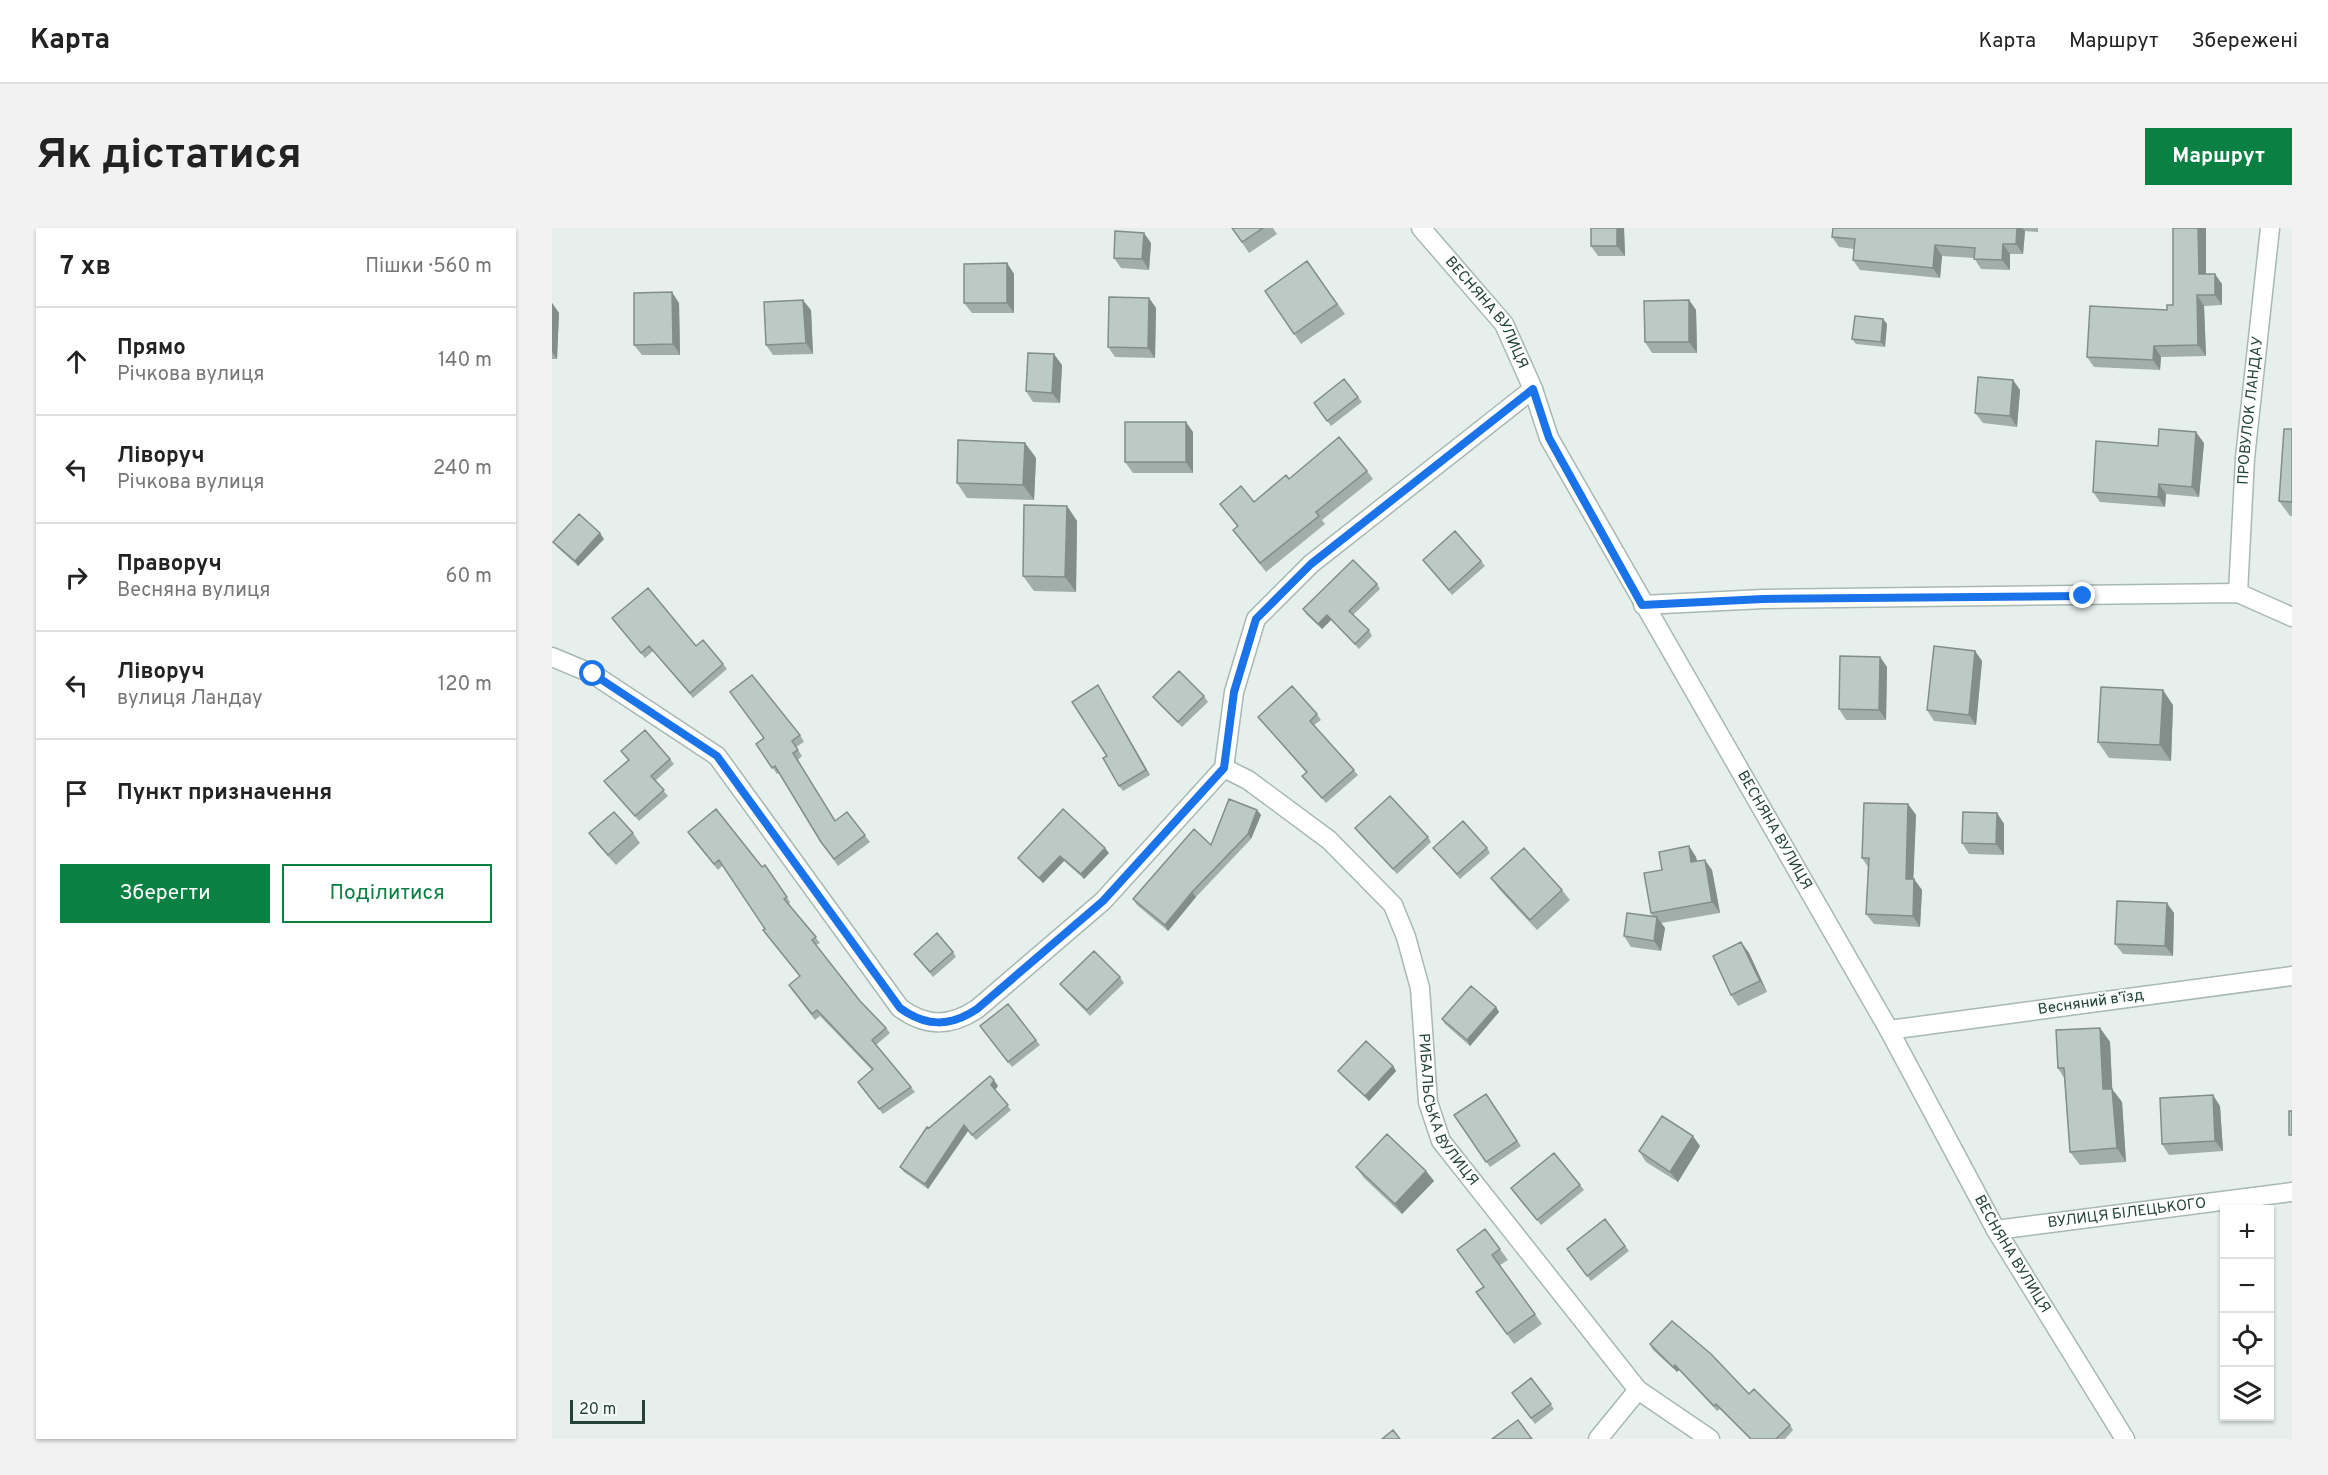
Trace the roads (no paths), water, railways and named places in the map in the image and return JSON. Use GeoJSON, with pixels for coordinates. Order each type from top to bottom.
{"type":"FeatureCollection","features":[{"type":"Feature","properties":{"kind":"street","name":"ВЕСНЯНА ВУЛИЦЯ"},"geometry":{"type":"LineString","coordinates":[[1421,228],[1504,324],[1533,389],[1549,438],[1642,605],[1889,1030],[1996,1230],[2125,1439]]}},
{"type":"Feature","properties":{"kind":"street","name":"ПРОВУЛОК ЛАНДАУ"},"geometry":{"type":"LineString","coordinates":[[2238,593],[2245,458],[2271,228]]}},
{"type":"Feature","properties":{"kind":"street"},"geometry":{"type":"LineString","coordinates":[[552,657],[593,674],[717,756],[900,1008],[914,1018],[930,1023],[947,1023],[963,1018],[977,1009],[1103,901],[1224,768],[1234,692],[1256,619],[1311,564],[1533,389]]}},
{"type":"Feature","properties":{"kind":"street"},"geometry":{"type":"LineString","coordinates":[[1642,605],[1763,599],[2238,593],[2292,617]]}},
{"type":"Feature","properties":{"kind":"street","name":"РИБАЛЬСЬКА ВУЛИЦЯ"},"geometry":{"type":"LineString","coordinates":[[1224,768],[1248,780],[1329,840],[1393,905],[1406,937],[1420,988],[1428,1102],[1441,1141],[1638,1390],[1710,1439]]}},
{"type":"Feature","properties":{"kind":"street","name":"Весняний вʼїзд"},"geometry":{"type":"LineString","coordinates":[[1889,1030],[2292,976]]}},
{"type":"Feature","properties":{"kind":"street","name":"ВУЛИЦЯ БІЛЕЦЬКОГО"},"geometry":{"type":"LineString","coordinates":[[1996,1230],[2292,1192]]}},
{"type":"Feature","properties":{"kind":"street"},"geometry":{"type":"LineString","coordinates":[[1598,1439],[1638,1390]]}}]}
